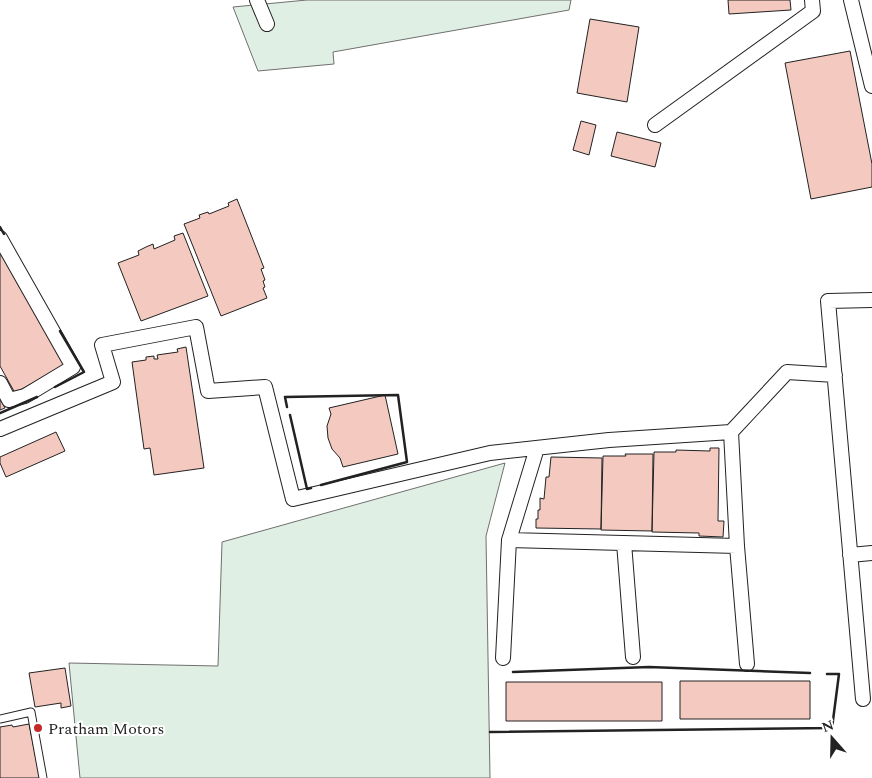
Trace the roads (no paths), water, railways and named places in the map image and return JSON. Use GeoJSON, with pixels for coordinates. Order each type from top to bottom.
{"type":"FeatureCollection","features":[{"type":"Feature","properties":{"kind":"street"},"geometry":{"type":"LineString","coordinates":[[257,0],[267,24]]}},
{"type":"Feature","properties":{"kind":"street"},"geometry":{"type":"LineString","coordinates":[[655,125],[813,11],[812,0]]}},
{"type":"Feature","properties":{"kind":"street"},"geometry":{"type":"LineString","coordinates":[[851,0],[872,86]]}},
{"type":"Feature","properties":{"kind":"street"},"geometry":{"type":"LineString","coordinates":[[0,238],[73,367],[25,396],[10,400],[0,383]]}},
{"type":"Feature","properties":{"kind":"street"},"geometry":{"type":"LineString","coordinates":[[863,699],[828,301],[872,300]]}},
{"type":"Feature","properties":{"kind":"street"},"geometry":{"type":"LineString","coordinates":[[0,429],[113,382],[102,345],[196,327],[208,391],[265,387],[293,499],[490,453],[609,440],[731,432],[787,372],[834,375]]}},
{"type":"Feature","properties":{"kind":"street"},"geometry":{"type":"LineString","coordinates":[[44,384],[55,406]]}},
{"type":"Feature","properties":{"kind":"street"},"geometry":{"type":"LineString","coordinates":[[731,432],[737,546],[747,664]]}},
{"type":"Feature","properties":{"kind":"street"},"geometry":{"type":"LineString","coordinates":[[503,658],[509,540],[537,448]]}},
{"type":"Feature","properties":{"kind":"street"},"geometry":{"type":"LineString","coordinates":[[509,540],[737,546]]}},
{"type":"Feature","properties":{"kind":"street"},"geometry":{"type":"LineString","coordinates":[[624,543],[633,657]]}},
{"type":"Feature","properties":{"kind":"street"},"geometry":{"type":"LineString","coordinates":[[850,555],[872,553]]}},
{"type":"Feature","properties":{"kind":"lane"},"geometry":{"type":"LineString","coordinates":[[0,719],[31,712],[43,778]]}},
{"type":"Feature","properties":{"kind":"place","name":"Pratham Motors"},"geometry":{"type":"Point","coordinates":[38,728]}}]}
